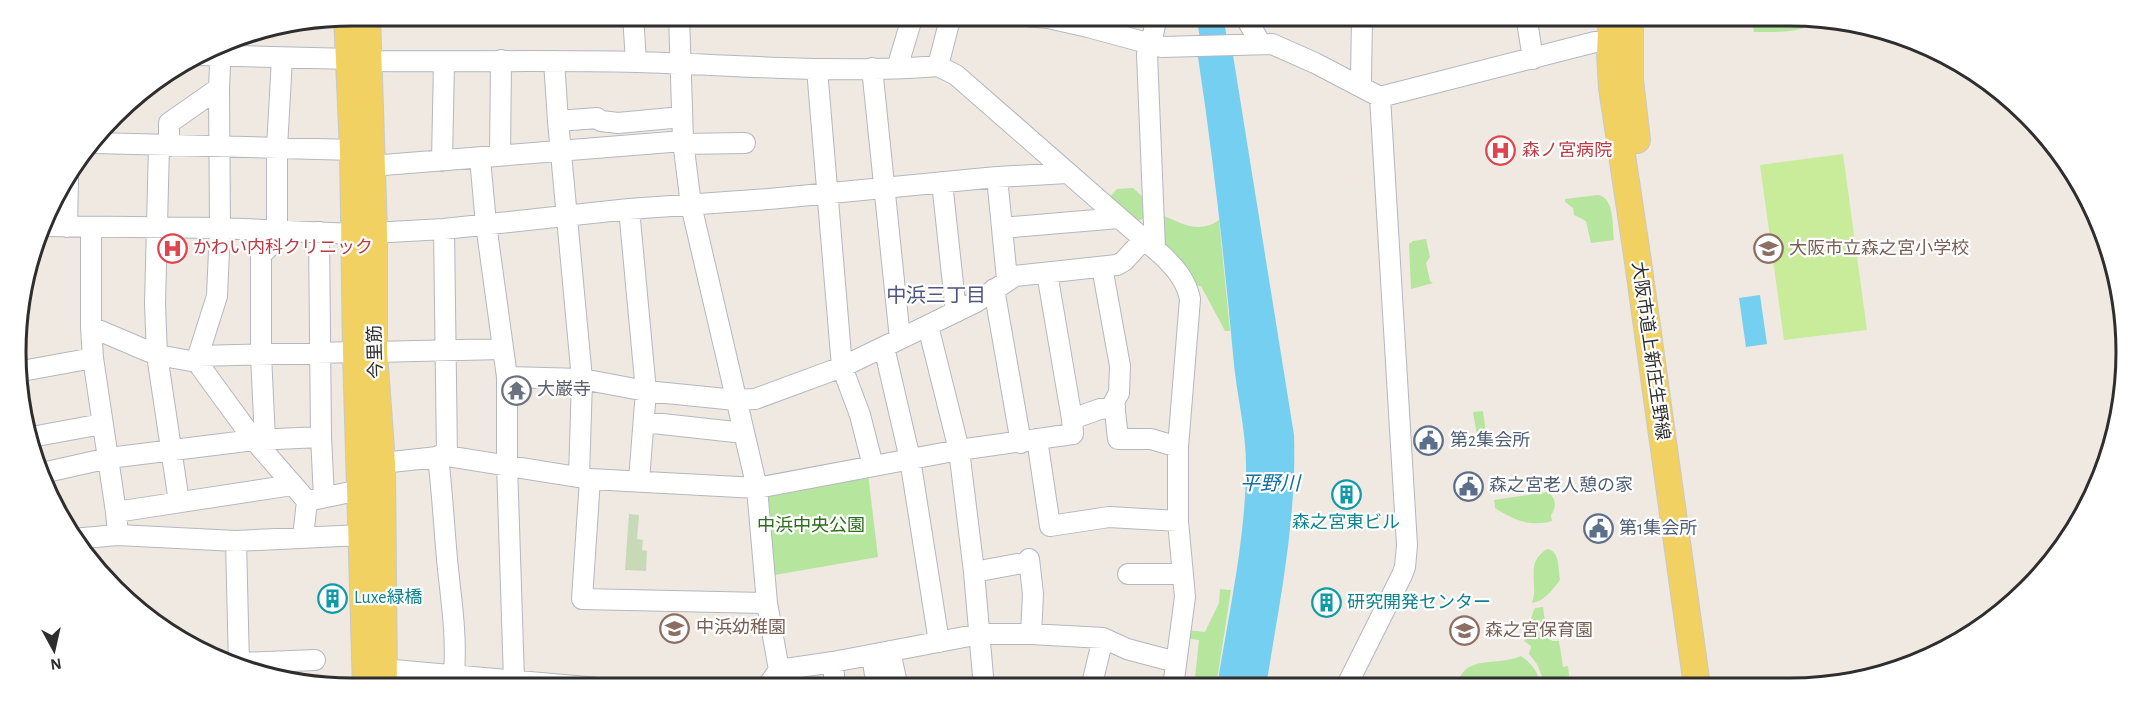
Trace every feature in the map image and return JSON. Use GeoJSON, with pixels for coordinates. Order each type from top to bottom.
{"type":"FeatureCollection","features":[{"type":"Feature","properties":{"kind":"main road","name":"今里筋"},"geometry":{"type":"LineString","coordinates":[[350,26],[359,60]]}},
{"type":"Feature","properties":{"kind":"main road","name":"今里筋"},"geometry":{"type":"LineString","coordinates":[[365,26],[359,60],[365,352],[360,490],[361,536],[375,678]]}},
{"type":"Feature","properties":{"kind":"main road","name":"大阪市道上新庄生野線"},"geometry":{"type":"LineString","coordinates":[[1615,26],[1630,80],[1636,138],[1711,678]]}},
{"type":"Feature","properties":{"kind":"main road","name":"大阪市道上新庄生野線"},"geometry":{"type":"LineString","coordinates":[[1626,26],[1620,42],[1610,52],[1612,88],[1639,267],[1695,678]]}},
{"type":"Feature","properties":{"kind":"main road","name":"今里筋"},"geometry":{"type":"LineString","coordinates":[[365,352],[382,463],[375,678]]}},
{"type":"Feature","properties":{"kind":"street"},"geometry":{"type":"LineString","coordinates":[[634,26],[636,62]]}},
{"type":"Feature","properties":{"kind":"street"},"geometry":{"type":"LineString","coordinates":[[679,26],[683,142],[691,205],[757,488],[767,603],[779,670]]}},
{"type":"Feature","properties":{"kind":"street"},"geometry":{"type":"LineString","coordinates":[[897,68],[910,26]]}},
{"type":"Feature","properties":{"kind":"street"},"geometry":{"type":"LineString","coordinates":[[938,66],[948,26]]}},
{"type":"Feature","properties":{"kind":"street"},"geometry":{"type":"LineString","coordinates":[[1084,26],[1162,48],[1261,44],[1283,48],[1380,97],[1595,42],[1620,42]]}},
{"type":"Feature","properties":{"kind":"street"},"geometry":{"type":"LineString","coordinates":[[1150,244],[1148,54],[1155,26]]}},
{"type":"Feature","properties":{"kind":"street"},"geometry":{"type":"LineString","coordinates":[[1250,26],[1261,44]]}},
{"type":"Feature","properties":{"kind":"street"},"geometry":{"type":"LineString","coordinates":[[1359,86],[1361,82],[1362,26]]}},
{"type":"Feature","properties":{"kind":"street"},"geometry":{"type":"LineString","coordinates":[[1528,26],[1533,59]]}},
{"type":"Feature","properties":{"kind":"street"},"geometry":{"type":"LineString","coordinates":[[227,50],[282,58],[444,62],[501,60],[636,62],[818,69],[938,66],[956,75],[1150,244],[1185,281],[1190,299],[1178,447],[1178,521],[1185,597],[1174,678]]}},
{"type":"Feature","properties":{"kind":"street"},"geometry":{"type":"LineString","coordinates":[[198,359],[217,296],[220,228],[221,53]]}},
{"type":"Feature","properties":{"kind":"street"},"geometry":{"type":"LineString","coordinates":[[260,440],[261,255],[277,239],[277,148],[282,58]]}},
{"type":"Feature","properties":{"kind":"street"},"geometry":{"type":"LineString","coordinates":[[500,155],[501,60]]}},
{"type":"Feature","properties":{"kind":"street"},"geometry":{"type":"LineString","coordinates":[[554,61],[582,379],[584,478],[582,599],[767,603]]}},
{"type":"Feature","properties":{"kind":"street"},"geometry":{"type":"LineString","coordinates":[[442,161],[444,62]]}},
{"type":"Feature","properties":{"kind":"street"},"geometry":{"type":"LineString","coordinates":[[872,68],[883,188],[892,343],[939,642]]}},
{"type":"Feature","properties":{"kind":"street"},"geometry":{"type":"LineString","coordinates":[[818,69],[826,193],[843,367],[860,415],[873,466]]}},
{"type":"Feature","properties":{"kind":"street"},"geometry":{"type":"LineString","coordinates":[[179,502],[157,355],[156,228],[164,146],[169,123],[219,88]]}},
{"type":"Feature","properties":{"kind":"street"},"geometry":{"type":"LineString","coordinates":[[1351,678],[1391,599],[1406,561],[1407,545],[1380,97]]}},
{"type":"Feature","properties":{"kind":"street"},"geometry":{"type":"LineString","coordinates":[[558,121],[597,118],[601,121],[618,123],[682,117]]}},
{"type":"Feature","properties":{"kind":"street"},"geometry":{"type":"LineString","coordinates":[[102,143],[277,148],[362,158],[442,161],[683,142],[745,143]]}},
{"type":"Feature","properties":{"kind":"street"},"geometry":{"type":"LineString","coordinates":[[480,158],[486,225],[507,377],[507,464],[514,678]]}},
{"type":"Feature","properties":{"kind":"street"},"geometry":{"type":"LineString","coordinates":[[50,226],[220,228],[364,233],[444,229],[629,209],[1067,173]]}},
{"type":"Feature","properties":{"kind":"street"},"geometry":{"type":"LineString","coordinates":[[997,177],[1002,228],[1000,284],[1029,441],[1050,526],[1109,518],[1178,521]]}},
{"type":"Feature","properties":{"kind":"street"},"geometry":{"type":"LineString","coordinates":[[942,182],[956,312]]}},
{"type":"Feature","properties":{"kind":"street"},"geometry":{"type":"LineString","coordinates":[[67,227],[68,191]]}},
{"type":"Feature","properties":{"kind":"street"},"geometry":{"type":"LineString","coordinates":[[629,209],[646,391],[639,480]]}},
{"type":"Feature","properties":{"kind":"street"},"geometry":{"type":"LineString","coordinates":[[1002,228],[1119,218]]}},
{"type":"Feature","properties":{"kind":"street"},"geometry":{"type":"LineString","coordinates":[[91,226],[93,358],[109,458],[118,536]]}},
{"type":"Feature","properties":{"kind":"street"},"geometry":{"type":"LineString","coordinates":[[444,229],[443,456],[447,559],[456,647],[453,675]]}},
{"type":"Feature","properties":{"kind":"street"},"geometry":{"type":"LineString","coordinates":[[303,537],[315,499],[321,437],[319,232]]}},
{"type":"Feature","properties":{"kind":"street"},"geometry":{"type":"LineString","coordinates":[[507,377],[582,379],[646,391],[736,400],[755,399],[843,367],[956,312],[1015,276],[1117,265],[1150,244]]}},
{"type":"Feature","properties":{"kind":"street"},"geometry":{"type":"LineString","coordinates":[[1102,267],[1120,366],[1119,393],[1114,402],[1118,439],[1151,439],[1178,447]]}},
{"type":"Feature","properties":{"kind":"street"},"geometry":{"type":"LineString","coordinates":[[382,463],[443,456],[507,464],[584,478],[757,488],[959,450],[1073,434],[1047,273]]}},
{"type":"Feature","properties":{"kind":"street"},"geometry":{"type":"LineString","coordinates":[[928,326],[959,450],[974,572],[983,678]]}},
{"type":"Feature","properties":{"kind":"street"},"geometry":{"type":"LineString","coordinates":[[91,327],[157,355],[198,359],[320,352],[503,349]]}},
{"type":"Feature","properties":{"kind":"street"},"geometry":{"type":"LineString","coordinates":[[26,369],[93,358]]}},
{"type":"Feature","properties":{"kind":"street"},"geometry":{"type":"LineString","coordinates":[[198,359],[291,485],[315,499],[360,490]]}},
{"type":"Feature","properties":{"kind":"street"},"geometry":{"type":"LineString","coordinates":[[1072,419],[1115,407]]}},
{"type":"Feature","properties":{"kind":"street"},"geometry":{"type":"LineString","coordinates":[[644,422],[744,433]]}},
{"type":"Feature","properties":{"kind":"street"},"geometry":{"type":"LineString","coordinates":[[37,436],[102,424]]}},
{"type":"Feature","properties":{"kind":"street"},"geometry":{"type":"LineString","coordinates":[[48,472],[109,458],[171,450],[260,440],[321,437]]}},
{"type":"Feature","properties":{"kind":"street"},"geometry":{"type":"LineString","coordinates":[[116,512],[291,485]]}},
{"type":"Feature","properties":{"kind":"street"},"geometry":{"type":"LineString","coordinates":[[84,538],[118,536],[236,541],[361,536]]}},
{"type":"Feature","properties":{"kind":"street"},"geometry":{"type":"LineString","coordinates":[[236,541],[239,658]]}},
{"type":"Feature","properties":{"kind":"street"},"geometry":{"type":"LineString","coordinates":[[974,572],[1023,562],[1033,594],[1031,634]]}},
{"type":"Feature","properties":{"kind":"street"},"geometry":{"type":"LineString","coordinates":[[1128,574],[1183,573]]}},
{"type":"Feature","properties":{"kind":"street"},"geometry":{"type":"LineString","coordinates":[[773,678],[779,670],[980,634],[1102,638],[1127,649],[1176,662]]}},
{"type":"Feature","properties":{"kind":"street"},"geometry":{"type":"LineString","coordinates":[[1093,678],[1102,638]]}},
{"type":"Feature","properties":{"kind":"street"},"geometry":{"type":"LineString","coordinates":[[881,653],[893,678]]}},
{"type":"Feature","properties":{"kind":"street"},"geometry":{"type":"LineString","coordinates":[[878,678],[881,653]]}},
{"type":"Feature","properties":{"kind":"street"},"geometry":{"type":"LineString","coordinates":[[254,663],[315,660]]}},
{"type":"Feature","properties":{"kind":"street"},"geometry":{"type":"LineString","coordinates":[[833,662],[834,678]]}},
{"type":"Feature","properties":{"kind":"street"},"geometry":{"type":"LineString","coordinates":[[394,678],[453,675],[490,678]]}},
{"type":"Feature","properties":{"kind":"green space"},"geometry":{"type":"Polygon","coordinates":[[[1753,26],[1809,26],[1780,32],[1754,32],[1753,26]]]}},
{"type":"Feature","properties":{"kind":"green space"},"geometry":{"type":"Polygon","coordinates":[[[1843,154],[1867,330],[1784,340],[1760,165],[1843,154]]]}},
{"type":"Feature","properties":{"kind":"green space"},"geometry":{"type":"Polygon","coordinates":[[[1133,188],[1144,198],[1144,219],[1135,221],[1109,198],[1117,189],[1133,188]]]}},
{"type":"Feature","properties":{"kind":"green space"},"geometry":{"type":"Polygon","coordinates":[[[1598,195],[1607,201],[1610,207],[1614,240],[1591,243],[1586,221],[1574,215],[1573,208],[1565,202],[1565,199],[1598,195]]]}},
{"type":"Feature","properties":{"kind":"green space"},"geometry":{"type":"Polygon","coordinates":[[[1162,215],[1198,227],[1219,220],[1230,331],[1225,331],[1201,286],[1195,286],[1164,245],[1162,215]]]}},
{"type":"Feature","properties":{"kind":"green space"},"geometry":{"type":"Polygon","coordinates":[[[1426,239],[1430,257],[1426,263],[1430,281],[1433,283],[1411,289],[1409,244],[1426,239]]]}},
{"type":"Feature","properties":{"kind":"green space"},"geometry":{"type":"Polygon","coordinates":[[[1483,411],[1486,434],[1477,435],[1473,412],[1483,411]]]}},
{"type":"Feature","properties":{"kind":"green space","name":"中浜中央公園"},"geometry":{"type":"Polygon","coordinates":[[[868,474],[878,557],[769,576],[763,491],[868,474]]]}},
{"type":"Feature","properties":{"kind":"green space"},"geometry":{"type":"Polygon","coordinates":[[[1548,492],[1555,503],[1551,515],[1552,521],[1529,523],[1495,508],[1494,500],[1548,492]]]}},
{"type":"Feature","properties":{"kind":"green space"},"geometry":{"type":"Polygon","coordinates":[[[629,514],[639,515],[637,539],[643,540],[642,550],[647,551],[646,571],[625,570],[629,514]]]}},
{"type":"Feature","properties":{"kind":"green space"},"geometry":{"type":"Polygon","coordinates":[[[1547,549],[1551,550],[1556,557],[1560,580],[1544,597],[1532,603],[1535,562],[1547,549]]]}},
{"type":"Feature","properties":{"kind":"green space"},"geometry":{"type":"Polygon","coordinates":[[[1220,589],[1231,590],[1217,678],[1195,678],[1199,640],[1185,638],[1186,630],[1205,632],[1219,603],[1220,589]]]}},
{"type":"Feature","properties":{"kind":"green space"},"geometry":{"type":"Polygon","coordinates":[[[1543,607],[1547,635],[1552,641],[1559,641],[1563,667],[1568,666],[1569,676],[1543,678],[1537,664],[1529,654],[1531,646],[1524,641],[1535,608],[1543,607]]]}},
{"type":"Feature","properties":{"kind":"green space"},"geometry":{"type":"Polygon","coordinates":[[[1521,656],[1534,669],[1538,678],[1459,678],[1466,669],[1474,665],[1521,656]]]}},
{"type":"Feature","properties":{"kind":"water","name":"平野川"},"geometry":{"type":"Polygon","coordinates":[[[1198,26],[1225,26],[1230,55],[1233,55],[1294,435],[1290,530],[1267,678],[1218,678],[1243,526],[1246,456],[1234,369],[1209,131],[1198,57],[1203,56],[1198,26]]]}},
{"type":"Feature","properties":{"kind":"water"},"geometry":{"type":"Polygon","coordinates":[[[1760,295],[1767,344],[1746,347],[1739,298],[1760,295]]]}},
{"type":"Feature","properties":{"kind":"place","name":"森ノ宮病院"},"geometry":{"type":"Point","coordinates":[1501,151]}},
{"type":"Feature","properties":{"kind":"place","name":"かわい内科クリニック"},"geometry":{"type":"Point","coordinates":[172,248]}},
{"type":"Feature","properties":{"kind":"place","name":"大阪市立森之宮小学校"},"geometry":{"type":"Point","coordinates":[1768,249]}},
{"type":"Feature","properties":{"kind":"place","name":"大巌寺"},"geometry":{"type":"Point","coordinates":[516,390]}},
{"type":"Feature","properties":{"kind":"place","name":"第2集会所"},"geometry":{"type":"Point","coordinates":[1429,441]}},
{"type":"Feature","properties":{"kind":"place","name":"森之宮老人憩の家"},"geometry":{"type":"Point","coordinates":[1468,486]}},
{"type":"Feature","properties":{"kind":"place","name":"森之宮東ビル"},"geometry":{"type":"Point","coordinates":[1346,494]}},
{"type":"Feature","properties":{"kind":"place","name":"第1集会所"},"geometry":{"type":"Point","coordinates":[1598,529]}},
{"type":"Feature","properties":{"kind":"place","name":"Luxe緑橋"},"geometry":{"type":"Point","coordinates":[333,598]}},
{"type":"Feature","properties":{"kind":"place","name":"研究開発センター"},"geometry":{"type":"Point","coordinates":[1326,603]}},
{"type":"Feature","properties":{"kind":"place","name":"中浜幼稚園"},"geometry":{"type":"Point","coordinates":[675,628]}},
{"type":"Feature","properties":{"kind":"place","name":"森之宮保育園"},"geometry":{"type":"Point","coordinates":[1464,631]}},
{"type":"Feature","properties":{"kind":"district","name":"中浜三丁目"},"geometry":{"type":"Point","coordinates":[936,296]}}]}
